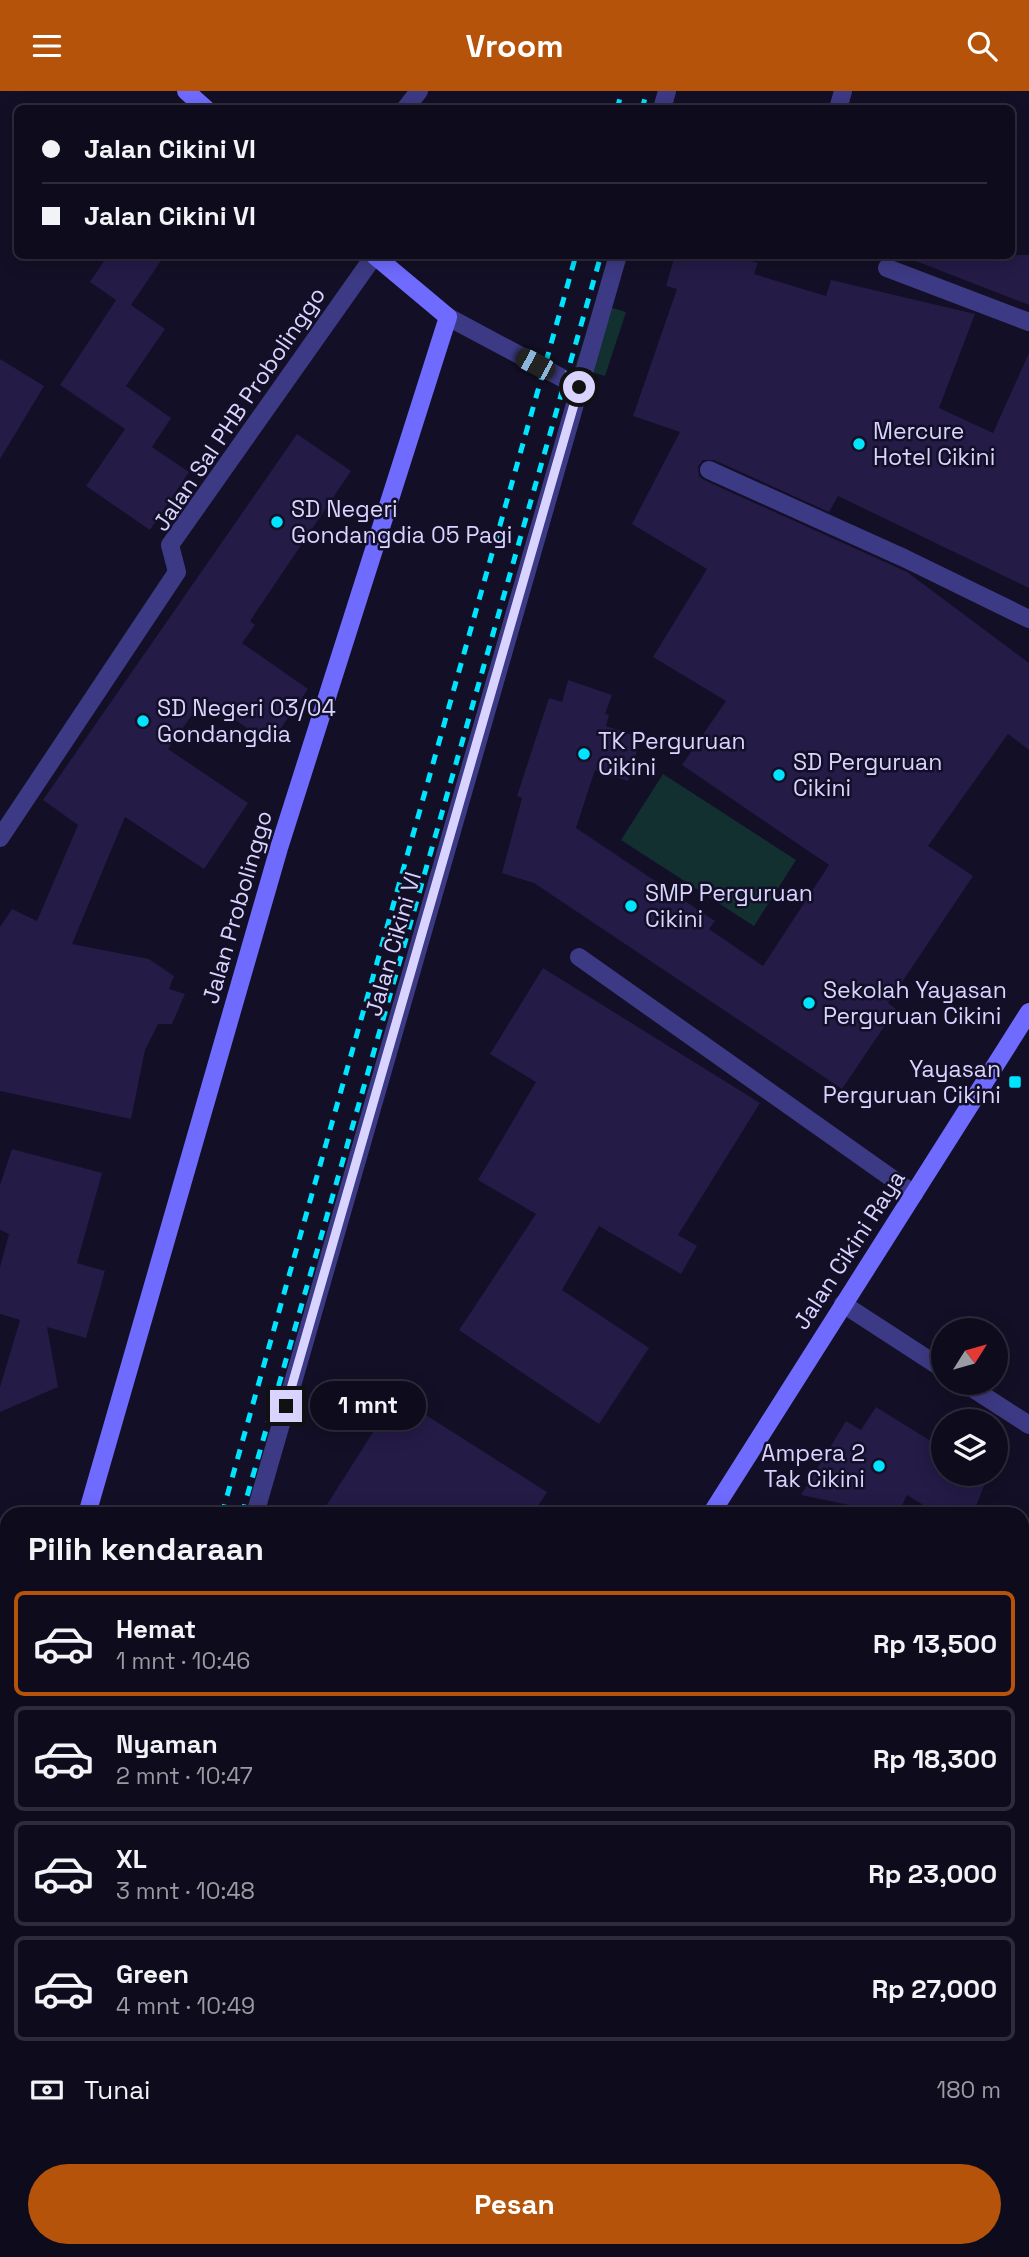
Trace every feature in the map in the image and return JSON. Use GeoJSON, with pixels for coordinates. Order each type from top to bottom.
{"type":"FeatureCollection","features":[{"type":"Feature","properties":{"kind":"street"},"geometry":{"type":"LineString","coordinates":[[186,91],[202,105]]}},
{"type":"Feature","properties":{"kind":"street"},"geometry":{"type":"LineString","coordinates":[[408,105],[419,91]]}},
{"type":"Feature","properties":{"kind":"street","name":"Jalan Sal PHB Probolinggo"},"geometry":{"type":"LineString","coordinates":[[0,838],[177,572],[170,545],[372,259]]}},
{"type":"Feature","properties":{"kind":"street"},"geometry":{"type":"LineString","coordinates":[[378,259],[448,317],[579,387]]}},
{"type":"Feature","properties":{"kind":"street","name":"Jalan Cikini VI"},"geometry":{"type":"LineString","coordinates":[[257,1507],[617,259]]}},
{"type":"Feature","properties":{"kind":"street"},"geometry":{"type":"LineString","coordinates":[[887,268],[1029,323]]}},
{"type":"Feature","properties":{"kind":"street","name":"Jalan Probolinggo"},"geometry":{"type":"LineString","coordinates":[[89,1507],[279,848],[448,317]]}},
{"type":"Feature","properties":{"kind":"street"},"geometry":{"type":"LineString","coordinates":[[709,470],[904,558],[1029,619]]}},
{"type":"Feature","properties":{"kind":"street"},"geometry":{"type":"LineString","coordinates":[[579,957],[914,1194]]}},
{"type":"Feature","properties":{"kind":"street","name":"Jalan Cikini Raya"},"geometry":{"type":"LineString","coordinates":[[714,1507],[1029,1012]]}},
{"type":"Feature","properties":{"kind":"street"},"geometry":{"type":"LineString","coordinates":[[843,1304],[931,1361]]}},
{"type":"Feature","properties":{"kind":"street"},"geometry":{"type":"LineString","coordinates":[[983,1395],[1029,1425]]}},
{"type":"Feature","properties":{"kind":"green space"},"geometry":{"type":"Polygon","coordinates":[[[596,303],[626,312],[605,376],[575,367],[596,303]]]}},
{"type":"Feature","properties":{"kind":"green space"},"geometry":{"type":"Polygon","coordinates":[[[663,774],[796,860],[754,926],[621,840],[663,774]]]}},
{"type":"Feature","properties":{"kind":"building"},"geometry":{"type":"Polygon","coordinates":[[[1015,255],[1029,255],[1029,305],[911,259],[1015,259],[1015,255]]]}},
{"type":"Feature","properties":{"kind":"building"},"geometry":{"type":"Polygon","coordinates":[[[105,259],[162,259],[131,305],[165,329],[126,386],[171,418],[152,447],[189,472],[150,530],[86,486],[125,429],[60,385],[116,300],[90,282],[105,259]]]}},
{"type":"Feature","properties":{"kind":"building"},"geometry":{"type":"Polygon","coordinates":[[[674,259],[742,259],[758,263],[754,274],[826,296],[831,280],[975,314],[939,408],[993,433],[1029,353],[1029,588],[838,496],[829,512],[714,460],[703,460],[698,466],[699,476],[704,480],[907,572],[1029,663],[1029,750],[1008,734],[928,846],[973,876],[888,1003],[896,1009],[842,1089],[534,883],[502,873],[522,798],[517,796],[549,698],[562,702],[568,680],[612,695],[605,714],[609,715],[606,726],[641,738],[628,781],[595,770],[576,828],[715,921],[709,929],[763,966],[829,865],[682,765],[726,701],[653,657],[707,569],[632,524],[680,432],[633,416],[677,289],[666,286],[674,259]]]}},
{"type":"Feature","properties":{"kind":"building"},"geometry":{"type":"Polygon","coordinates":[[[0,359],[44,386],[0,459],[0,359]]]}},
{"type":"Feature","properties":{"kind":"building"},"geometry":{"type":"Polygon","coordinates":[[[297,434],[351,471],[250,621],[255,625],[242,643],[308,689],[270,744],[204,698],[168,749],[248,803],[204,869],[125,817],[72,944],[149,959],[174,976],[169,989],[185,994],[172,1024],[158,1024],[145,1050],[131,1119],[0,1091],[0,927],[12,909],[37,921],[78,825],[43,800],[297,434]]]}},
{"type":"Feature","properties":{"kind":"building"},"geometry":{"type":"Polygon","coordinates":[[[543,968],[760,1103],[678,1235],[697,1246],[681,1274],[599,1226],[562,1290],[649,1348],[599,1424],[459,1330],[536,1214],[478,1180],[536,1082],[490,1054],[543,968]]]}},
{"type":"Feature","properties":{"kind":"building"},"geometry":{"type":"Polygon","coordinates":[[[12,1149],[102,1173],[77,1263],[105,1271],[86,1338],[47,1327],[58,1387],[0,1412],[0,1387],[20,1320],[0,1314],[0,1267],[9,1234],[0,1230],[0,1185],[12,1149]]]}},
{"type":"Feature","properties":{"kind":"building"},"geometry":{"type":"Polygon","coordinates":[[[396,1396],[547,1492],[537,1507],[325,1507],[396,1396]]]}},
{"type":"Feature","properties":{"kind":"building"},"geometry":{"type":"Polygon","coordinates":[[[876,1407],[931,1441],[931,1486],[984,1486],[976,1507],[927,1507],[907,1495],[901,1507],[858,1507],[801,1495],[846,1421],[861,1430],[876,1407]]]}},
{"type":"Feature","properties":{"kind":"railway"},"geometry":{"type":"LineString","coordinates":[[618,105],[622,91]]}},
{"type":"Feature","properties":{"kind":"railway"},"geometry":{"type":"LineString","coordinates":[[643,105],[647,91]]}},
{"type":"Feature","properties":{"kind":"railway"},"geometry":{"type":"LineString","coordinates":[[224,1507],[575,259]]}},
{"type":"Feature","properties":{"kind":"railway"},"geometry":{"type":"LineString","coordinates":[[244,1507],[600,259]]}},
{"type":"Feature","properties":{"kind":"place","name":"Mercure Hotel Cikini"},"geometry":{"type":"Point","coordinates":[859,444]}},
{"type":"Feature","properties":{"kind":"place","name":"SD Negeri Gondangdia 05 Pagi"},"geometry":{"type":"Point","coordinates":[277,522]}},
{"type":"Feature","properties":{"kind":"place","name":"SD Negeri 03/04 Gondangdia"},"geometry":{"type":"Point","coordinates":[143,721]}},
{"type":"Feature","properties":{"kind":"place","name":"TK Perguruan Cikini"},"geometry":{"type":"Point","coordinates":[584,754]}},
{"type":"Feature","properties":{"kind":"place","name":"SD Perguruan Cikini"},"geometry":{"type":"Point","coordinates":[779,775]}},
{"type":"Feature","properties":{"kind":"place","name":"SMP Perguruan Cikini"},"geometry":{"type":"Point","coordinates":[631,906]}},
{"type":"Feature","properties":{"kind":"place","name":"Sekolah Yayasan Perguruan Cikini"},"geometry":{"type":"Point","coordinates":[809,1003]}},
{"type":"Feature","properties":{"kind":"place","name":"Yayasan Perguruan Cikini"},"geometry":{"type":"Point","coordinates":[1015,1082]}},
{"type":"Feature","properties":{"kind":"place","name":"Ampera 2 Tak Cikini"},"geometry":{"type":"Point","coordinates":[879,1466]}},
{"type":"Feature","properties":{"kind":"route"},"geometry":{"type":"LineString","coordinates":[[286,1406],[579,387]]}}]}
